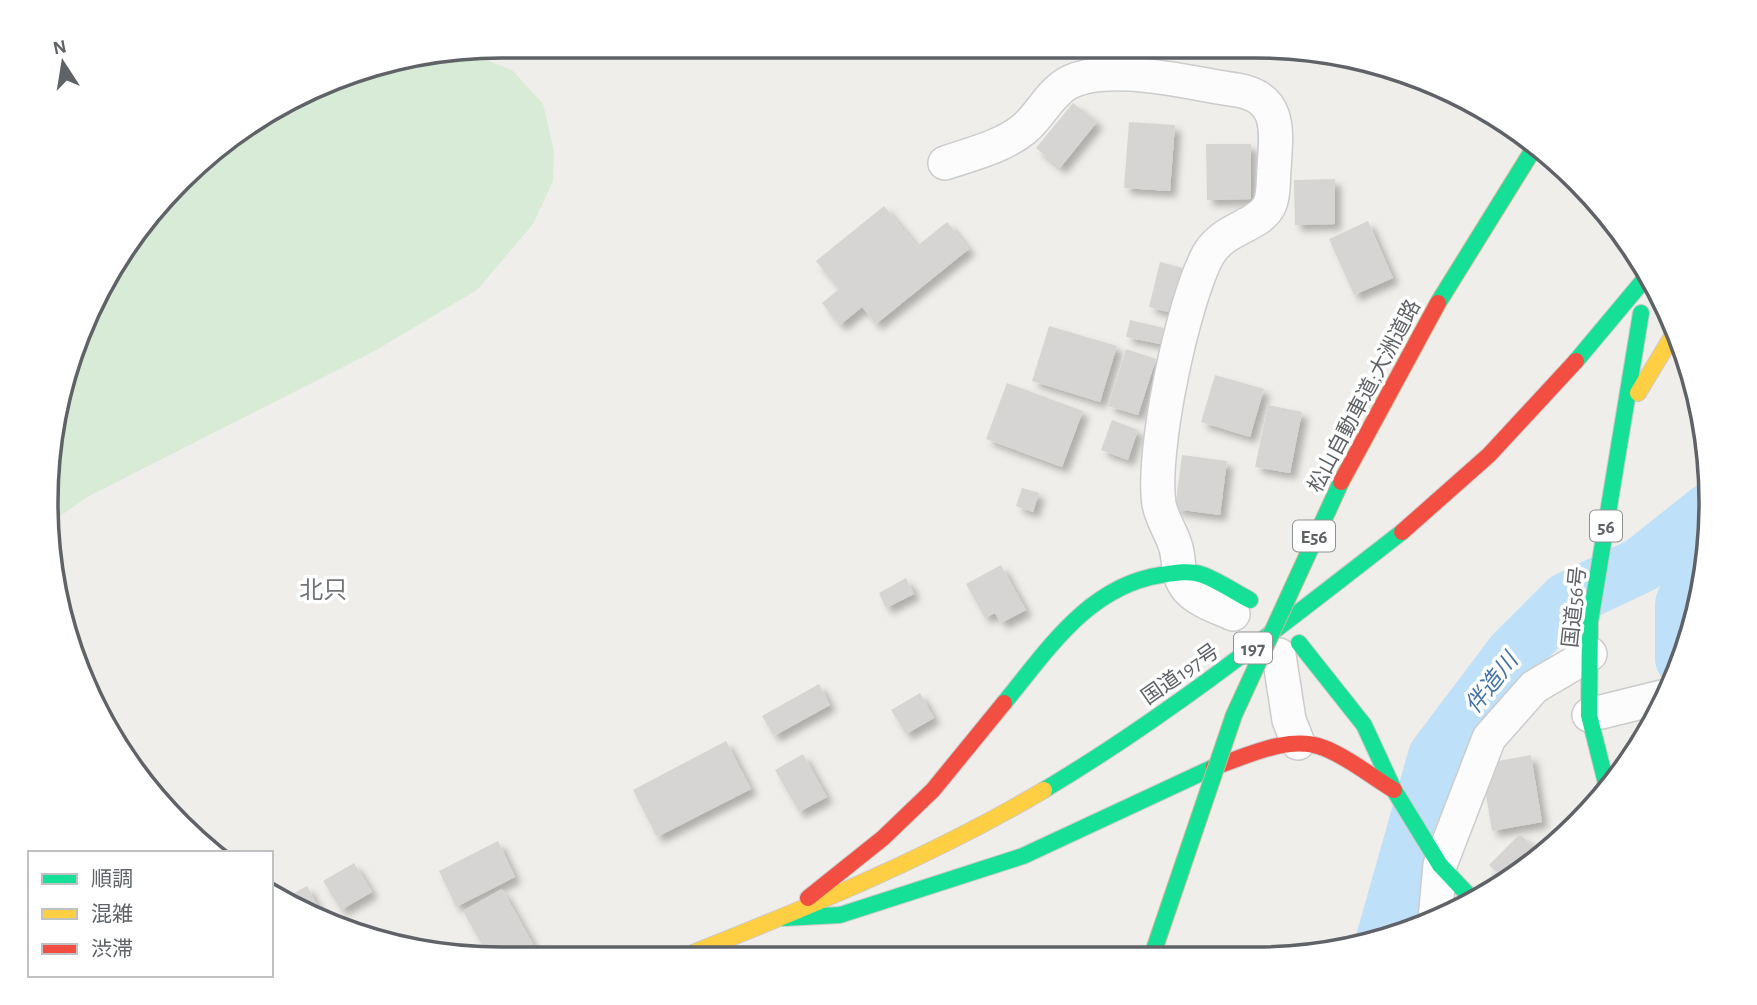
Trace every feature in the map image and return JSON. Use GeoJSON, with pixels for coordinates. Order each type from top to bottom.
{"type":"FeatureCollection","features":[{"type":"Feature","properties":{"kind":"main road","name":"松山自動車道;大洲道路"},"geometry":{"type":"LineString","coordinates":[[1156,947],[1233,719],[1280,606],[1413,345],[1530,154]]}},
{"type":"Feature","properties":{"kind":"main road","name":"国道197号"},"geometry":{"type":"LineString","coordinates":[[708,947],[781,918],[978,829],[1092,761],[1236,661],[1425,514],[1489,456],[1614,319],[1642,283]]}},
{"type":"Feature","properties":{"kind":"main road","name":"国道56号"},"geometry":{"type":"LineString","coordinates":[[1604,776],[1589,715],[1590,638],[1641,313]]}},
{"type":"Feature","properties":{"kind":"main road","name":"国道56号"},"geometry":{"type":"LineString","coordinates":[[1622,430],[1645,377],[1668,340]]}},
{"type":"Feature","properties":{"kind":"main road"},"geometry":{"type":"LineString","coordinates":[[781,918],[883,838],[933,790],[1072,621],[1110,591],[1145,577],[1178,572]]}},
{"type":"Feature","properties":{"kind":"main road"},"geometry":{"type":"LineString","coordinates":[[1289,649],[1322,673],[1364,725],[1394,790],[1437,858],[1467,893]]}},
{"type":"Feature","properties":{"kind":"main road"},"geometry":{"type":"LineString","coordinates":[[1322,673],[1322,696]]}},
{"type":"Feature","properties":{"kind":"main road"},"geometry":{"type":"LineString","coordinates":[[781,918],[840,915],[1023,856],[1206,769],[1305,736],[1394,790]]}},
{"type":"Feature","properties":{"kind":"street"},"geometry":{"type":"LineString","coordinates":[[945,163],[1011,138],[1036,118],[1067,84],[1104,74],[1249,92],[1266,103],[1271,111],[1276,133],[1270,205],[1259,217],[1225,234],[1210,252],[1187,313],[1165,417],[1159,500],[1177,552],[1178,572],[1188,590],[1206,602],[1242,607]]}},
{"type":"Feature","properties":{"kind":"street"},"geometry":{"type":"LineString","coordinates":[[1435,908],[1437,858],[1489,738],[1534,687],[1590,638]]}},
{"type":"Feature","properties":{"kind":"street"},"geometry":{"type":"LineString","coordinates":[[1289,649],[1286,705],[1305,736]]}},
{"type":"Feature","properties":{"kind":"street"},"geometry":{"type":"LineString","coordinates":[[1589,715],[1652,698]]}},
{"type":"Feature","properties":{"kind":"green space"},"geometry":{"type":"Polygon","coordinates":[[[473,59],[482,59],[512,70],[543,104],[554,151],[553,181],[533,224],[477,290],[371,353],[89,496],[58,517],[59,473],[66,416],[81,360],[117,280],[150,232],[188,188],[232,150],[280,117],[360,81],[416,66],[473,59]]]}},
{"type":"Feature","properties":{"kind":"building"},"geometry":{"type":"Polygon","coordinates":[[[1073,103],[1097,122],[1060,168],[1036,148],[1073,103]]]}},
{"type":"Feature","properties":{"kind":"building"},"geometry":{"type":"Polygon","coordinates":[[[1129,122],[1175,125],[1170,191],[1124,188],[1129,122]]]}},
{"type":"Feature","properties":{"kind":"building"},"geometry":{"type":"Polygon","coordinates":[[[1206,144],[1251,144],[1251,199],[1207,200],[1206,144]]]}},
{"type":"Feature","properties":{"kind":"building"},"geometry":{"type":"Polygon","coordinates":[[[1335,179],[1335,224],[1295,225],[1294,180],[1335,179]]]}},
{"type":"Feature","properties":{"kind":"building"},"geometry":{"type":"Polygon","coordinates":[[[884,206],[917,246],[947,222],[969,249],[876,324],[862,307],[840,325],[822,303],[839,289],[816,261],[884,206]]]}},
{"type":"Feature","properties":{"kind":"building"},"geometry":{"type":"Polygon","coordinates":[[[1368,221],[1393,278],[1354,295],[1329,239],[1368,221]]]}},
{"type":"Feature","properties":{"kind":"building"},"geometry":{"type":"Polygon","coordinates":[[[1160,262],[1183,268],[1172,313],[1149,307],[1160,262]]]}},
{"type":"Feature","properties":{"kind":"building"},"geometry":{"type":"Polygon","coordinates":[[[1130,320],[1164,328],[1160,344],[1126,337],[1130,320]]]}},
{"type":"Feature","properties":{"kind":"building"},"geometry":{"type":"Polygon","coordinates":[[[1049,326],[1117,346],[1100,402],[1032,381],[1049,326]]]}},
{"type":"Feature","properties":{"kind":"building"},"geometry":{"type":"Polygon","coordinates":[[[1126,349],[1156,359],[1138,415],[1108,406],[1126,349]]]}},
{"type":"Feature","properties":{"kind":"building"},"geometry":{"type":"Polygon","coordinates":[[[1215,375],[1264,389],[1250,437],[1201,422],[1215,375]]]}},
{"type":"Feature","properties":{"kind":"building"},"geometry":{"type":"Polygon","coordinates":[[[1007,383],[1083,411],[1062,467],[986,439],[1007,383]]]}},
{"type":"Feature","properties":{"kind":"building"},"geometry":{"type":"Polygon","coordinates":[[[1268,405],[1302,412],[1290,473],[1255,467],[1268,405]]]}},
{"type":"Feature","properties":{"kind":"building"},"geometry":{"type":"Polygon","coordinates":[[[1112,420],[1138,430],[1128,460],[1101,450],[1112,420]]]}},
{"type":"Feature","properties":{"kind":"building"},"geometry":{"type":"Polygon","coordinates":[[[1182,455],[1227,461],[1220,515],[1175,509],[1182,455]]]}},
{"type":"Feature","properties":{"kind":"building"},"geometry":{"type":"Polygon","coordinates":[[[1022,488],[1039,493],[1033,512],[1016,506],[1022,488]]]}},
{"type":"Feature","properties":{"kind":"building"},"geometry":{"type":"Polygon","coordinates":[[[1001,565],[1026,610],[1001,623],[995,613],[985,618],[966,584],[1001,565]]]}},
{"type":"Feature","properties":{"kind":"building"},"geometry":{"type":"Polygon","coordinates":[[[906,578],[914,594],[886,608],[879,593],[906,578]]]}},
{"type":"Feature","properties":{"kind":"building"},"geometry":{"type":"Polygon","coordinates":[[[819,684],[830,705],[774,736],[762,716],[819,684]]]}},
{"type":"Feature","properties":{"kind":"building"},"geometry":{"type":"Polygon","coordinates":[[[920,693],[934,718],[906,734],[891,710],[920,693]]]}},
{"type":"Feature","properties":{"kind":"building"},"geometry":{"type":"Polygon","coordinates":[[[726,741],[751,789],[657,837],[633,790],[726,741]]]}},
{"type":"Feature","properties":{"kind":"building"},"geometry":{"type":"Polygon","coordinates":[[[803,754],[827,797],[799,812],[775,770],[803,754]]]}},
{"type":"Feature","properties":{"kind":"building"},"geometry":{"type":"Polygon","coordinates":[[[1531,755],[1542,822],[1492,831],[1481,764],[1531,755]]]}},
{"type":"Feature","properties":{"kind":"building"},"geometry":{"type":"Polygon","coordinates":[[[1520,834],[1534,848],[1499,874],[1489,865],[1520,834]]]}},
{"type":"Feature","properties":{"kind":"building"},"geometry":{"type":"Polygon","coordinates":[[[498,841],[515,877],[456,907],[439,871],[498,841]]]}},
{"type":"Feature","properties":{"kind":"building"},"geometry":{"type":"Polygon","coordinates":[[[354,863],[372,892],[341,910],[323,881],[354,863]]]}},
{"type":"Feature","properties":{"kind":"building"},"geometry":{"type":"Polygon","coordinates":[[[307,886],[318,906],[306,901],[292,894],[307,886]]]}},
{"type":"Feature","properties":{"kind":"building"},"geometry":{"type":"Polygon","coordinates":[[[502,889],[533,944],[527,947],[483,946],[463,911],[502,889]]]}},
{"type":"Feature","properties":{"kind":"waterway","name":"伴造川"},"geometry":{"type":"LineString","coordinates":[[1387,927],[1436,756],[1513,654],[1567,600],[1641,565],[1698,519]]}},
{"type":"Feature","properties":{"kind":"waterway"},"geometry":{"type":"LineString","coordinates":[[1683,621],[1683,604],[1692,583]]}},
{"type":"Feature","properties":{"kind":"traffic: fast"},"geometry":{"type":"LineString","coordinates":[[1438,303],[1530,154]]}},
{"type":"Feature","properties":{"kind":"traffic: fast"},"geometry":{"type":"LineString","coordinates":[[1576,361],[1641,283]]}},
{"type":"Feature","properties":{"kind":"traffic: fast"},"geometry":{"type":"LineString","coordinates":[[1604,776],[1589,715],[1590,622],[1641,313]]}},
{"type":"Feature","properties":{"kind":"traffic: fast"},"geometry":{"type":"LineString","coordinates":[[1155,947],[1234,715],[1341,482]]}},
{"type":"Feature","properties":{"kind":"traffic: fast"},"geometry":{"type":"LineString","coordinates":[[1044,790],[1182,699],[1402,532]]}},
{"type":"Feature","properties":{"kind":"traffic: fast"},"geometry":{"type":"LineString","coordinates":[[1004,703],[1071,624],[1112,592],[1135,582],[1166,574],[1193,573],[1215,580],[1250,600]]}},
{"type":"Feature","properties":{"kind":"traffic: fast"},"geometry":{"type":"LineString","coordinates":[[1299,643],[1364,725],[1394,790],[1440,865],[1467,893]]}},
{"type":"Feature","properties":{"kind":"traffic: fast"},"geometry":{"type":"LineString","coordinates":[[783,918],[840,915],[1023,856],[1214,767]]}},
{"type":"Feature","properties":{"kind":"traffic: slow"},"geometry":{"type":"LineString","coordinates":[[1638,393],[1669,342]]}},
{"type":"Feature","properties":{"kind":"traffic: slow"},"geometry":{"type":"LineString","coordinates":[[707,947],[911,860],[1044,790]]}},
{"type":"Feature","properties":{"kind":"traffic: jam"},"geometry":{"type":"LineString","coordinates":[[1341,482],[1438,303]]}},
{"type":"Feature","properties":{"kind":"traffic: jam"},"geometry":{"type":"LineString","coordinates":[[1402,532],[1489,455],[1576,361]]}},
{"type":"Feature","properties":{"kind":"traffic: jam"},"geometry":{"type":"LineString","coordinates":[[808,898],[883,838],[933,790],[1004,703]]}},
{"type":"Feature","properties":{"kind":"traffic: jam"},"geometry":{"type":"LineString","coordinates":[[1214,767],[1269,748],[1311,744],[1342,757],[1394,790]]}},
{"type":"Feature","properties":{"kind":"district","name":"北只"},"geometry":{"type":"Point","coordinates":[323,590]}}]}
